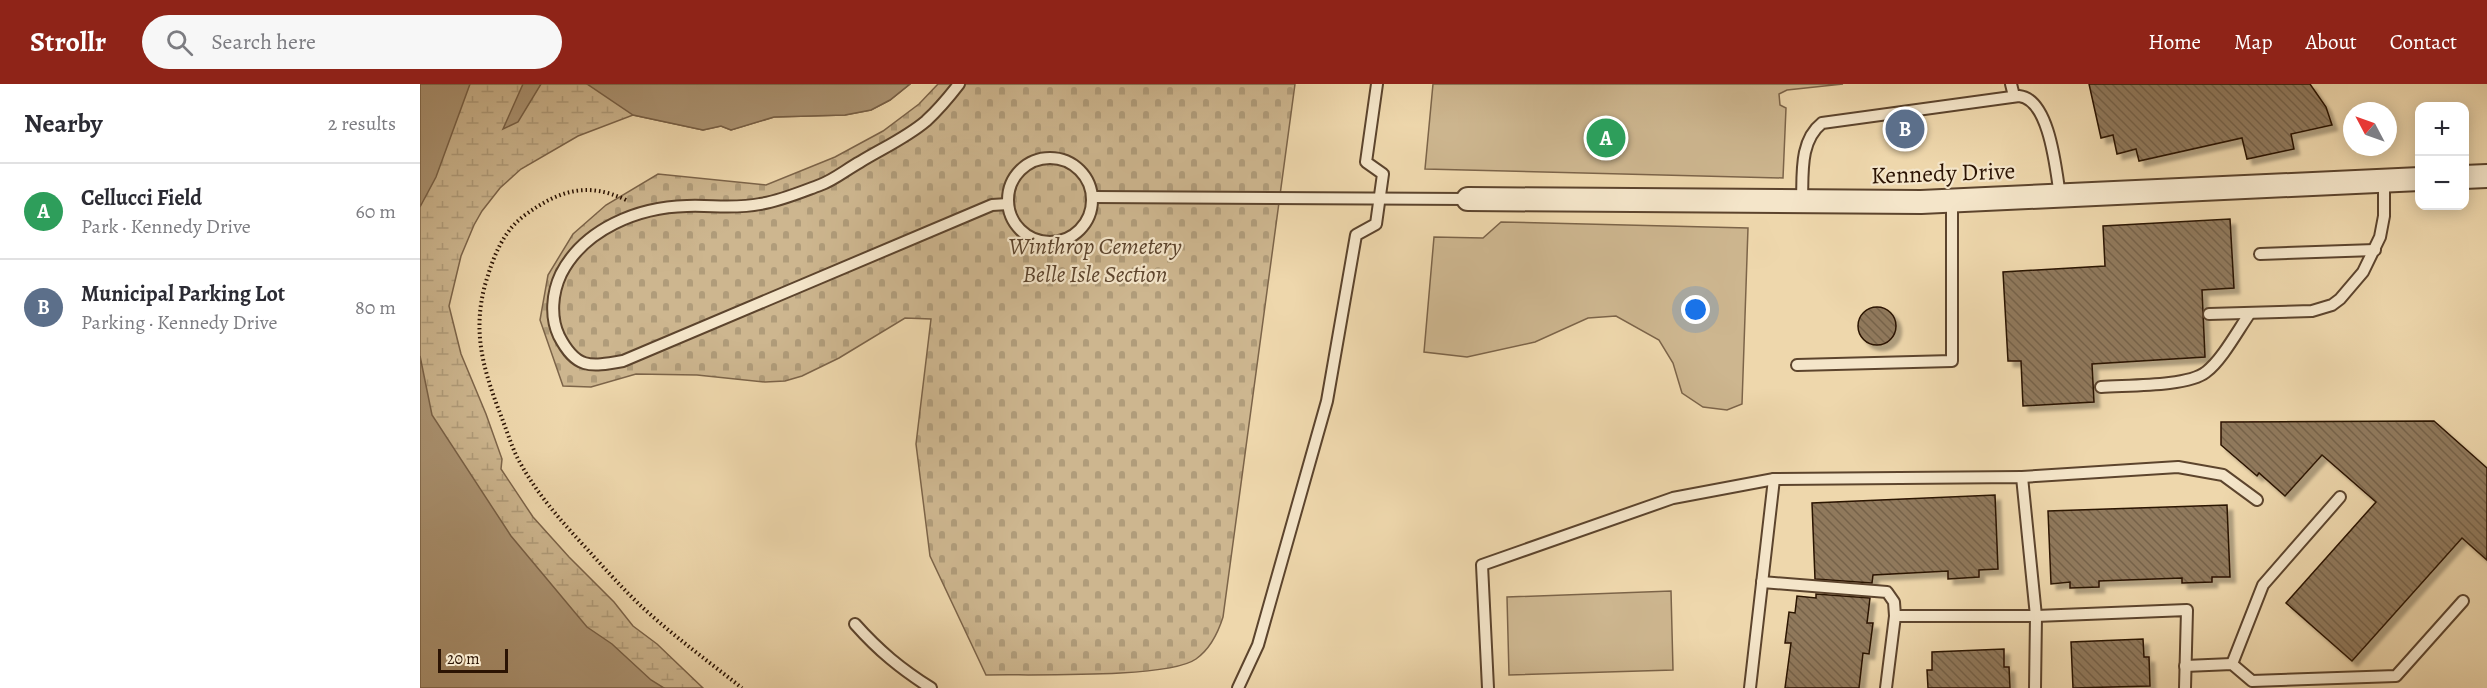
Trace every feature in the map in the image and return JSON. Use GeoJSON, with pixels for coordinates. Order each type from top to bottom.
{"type":"FeatureCollection","features":[{"type":"Feature","properties":{"kind":"street"},"geometry":{"type":"LineString","coordinates":[[2469,177],[2487,176]]}},
{"type":"Feature","properties":{"kind":"street","name":"Kennedy Drive"},"geometry":{"type":"LineString","coordinates":[[1468,199],[1952,201],[2415,179]]}},
{"type":"Feature","properties":{"kind":"lane"},"geometry":{"type":"LineString","coordinates":[[959,84],[925,122],[824,184],[759,204],[721,207],[687,206],[640,212],[597,232],[567,262],[559,278],[553,311],[556,330],[567,351],[578,361],[598,365],[623,361],[992,205],[1008,204]]}},
{"type":"Feature","properties":{"kind":"lane"},"geometry":{"type":"LineString","coordinates":[[1238,688],[1258,645],[1327,401],[1356,235],[1376,224],[1383,174],[1366,162],[1377,84]]}},
{"type":"Feature","properties":{"kind":"lane"},"geometry":{"type":"LineString","coordinates":[[2011,84],[2014,96]]}},
{"type":"Feature","properties":{"kind":"lane"},"geometry":{"type":"LineString","coordinates":[[1802,202],[1806,143],[1814,130],[1822,123],[2014,96],[2029,99],[2042,115],[2050,142],[2060,196]]}},
{"type":"Feature","properties":{"kind":"lane"},"geometry":{"type":"LineString","coordinates":[[1047,157],[1061,158],[1073,163],[1083,172],[1090,184],[1093,197],[1092,210],[1078,232],[1066,239],[1054,242],[1041,241],[1023,232],[1011,217],[1008,204],[1009,190],[1014,178],[1022,168],[1034,160],[1047,157]]}},
{"type":"Feature","properties":{"kind":"lane"},"geometry":{"type":"LineString","coordinates":[[2209,314],[2312,311],[2332,305],[2356,282],[2375,250],[2383,226],[2384,180]]}},
{"type":"Feature","properties":{"kind":"lane"},"geometry":{"type":"LineString","coordinates":[[1093,197],[1468,199]]}},
{"type":"Feature","properties":{"kind":"lane"},"geometry":{"type":"LineString","coordinates":[[1797,364],[1952,361],[1952,201]]}},
{"type":"Feature","properties":{"kind":"lane"},"geometry":{"type":"LineString","coordinates":[[2260,254],[2375,250]]}},
{"type":"Feature","properties":{"kind":"lane"},"geometry":{"type":"LineString","coordinates":[[2101,387],[2180,381],[2202,375],[2213,365],[2250,313]]}},
{"type":"Feature","properties":{"kind":"lane"},"geometry":{"type":"LineString","coordinates":[[1488,688],[1482,565],[1673,498],[1773,479],[2022,477],[2178,467],[2223,475],[2257,500]]}},
{"type":"Feature","properties":{"kind":"lane"},"geometry":{"type":"LineString","coordinates":[[2022,477],[2036,616],[2035,688]]}},
{"type":"Feature","properties":{"kind":"lane"},"geometry":{"type":"LineString","coordinates":[[1750,688],[1773,479]]}},
{"type":"Feature","properties":{"kind":"lane"},"geometry":{"type":"LineString","coordinates":[[2232,664],[2263,585],[2340,497]]}},
{"type":"Feature","properties":{"kind":"lane"},"geometry":{"type":"LineString","coordinates":[[1762,582],[1887,592],[1894,602],[1895,616],[1886,688]]}},
{"type":"Feature","properties":{"kind":"lane"},"geometry":{"type":"LineString","coordinates":[[2185,666],[2232,664],[2252,681],[2396,676],[2463,600]]}},
{"type":"Feature","properties":{"kind":"lane"},"geometry":{"type":"LineString","coordinates":[[1895,616],[2036,616],[2187,610],[2186,688]]}},
{"type":"Feature","properties":{"kind":"lane"},"geometry":{"type":"LineString","coordinates":[[855,624],[881,652],[906,673],[931,688]]}},
{"type":"Feature","properties":{"kind":"path"},"geometry":{"type":"LineString","coordinates":[[640,212],[615,194],[590,189],[577,190],[554,197],[520,219],[505,236],[492,261],[481,298],[478,328],[483,358],[490,387],[517,457],[559,519],[641,606],[694,652],[742,688]]}},
{"type":"Feature","properties":{"kind":"green space"},"geometry":{"type":"Polygon","coordinates":[[[420,84],[910,84],[890,100],[871,110],[845,115],[774,117],[731,130],[721,126],[703,130],[633,115],[578,136],[521,169],[500,188],[482,211],[461,256],[449,306],[461,354],[502,459],[501,469],[533,517],[569,557],[614,602],[633,626],[657,644],[703,688],[420,688],[420,84]]]}},
{"type":"Feature","properties":{"kind":"green space","name":"Winthrop Cemetery Belle Isle Section"},"geometry":{"type":"Polygon","coordinates":[[[938,84],[1295,84],[1223,617],[1213,640],[1196,659],[1157,670],[1128,673],[986,675],[930,556],[916,444],[931,319],[905,318],[839,358],[802,376],[785,381],[765,382],[697,375],[636,374],[591,387],[563,386],[540,320],[548,275],[573,234],[606,205],[658,174],[766,185],[835,157],[883,131],[919,104],[938,84]]]}},
{"type":"Feature","properties":{"kind":"green space"},"geometry":{"type":"Polygon","coordinates":[[[1433,84],[1843,84],[1787,90],[1779,94],[1780,105],[1786,108],[1783,178],[1425,169],[1433,84]]]}},
{"type":"Feature","properties":{"kind":"green space"},"geometry":{"type":"Polygon","coordinates":[[[1501,222],[1748,228],[1742,404],[1727,410],[1703,407],[1682,393],[1673,363],[1659,340],[1616,316],[1588,318],[1535,342],[1467,357],[1424,352],[1434,237],[1483,238],[1501,222]]]}},
{"type":"Feature","properties":{"kind":"green space"},"geometry":{"type":"Polygon","coordinates":[[[1671,591],[1673,670],[1509,675],[1507,597],[1671,591]]]}},
{"type":"Feature","properties":{"kind":"shaded area"},"geometry":{"type":"Polygon","coordinates":[[[420,84],[470,84],[436,177],[420,207],[420,84]]]}},
{"type":"Feature","properties":{"kind":"shaded area"},"geometry":{"type":"Polygon","coordinates":[[[523,84],[541,84],[518,122],[503,129],[523,84]]]}},
{"type":"Feature","properties":{"kind":"shaded area"},"geometry":{"type":"Polygon","coordinates":[[[587,84],[910,84],[890,100],[871,110],[845,115],[774,117],[731,130],[721,126],[703,130],[633,115],[587,84]]]}},
{"type":"Feature","properties":{"kind":"shaded area"},"geometry":{"type":"Polygon","coordinates":[[[420,356],[432,415],[511,536],[587,627],[612,644],[651,680],[664,688],[420,688],[420,356]]]}},
{"type":"Feature","properties":{"kind":"building"},"geometry":{"type":"Polygon","coordinates":[[[2089,84],[2310,84],[2326,107],[2332,125],[2291,134],[2294,149],[2247,159],[2242,138],[2139,161],[2136,149],[2117,154],[2113,135],[2101,138],[2089,84]]]}},
{"type":"Feature","properties":{"kind":"building"},"geometry":{"type":"Polygon","coordinates":[[[2230,219],[2234,288],[2202,290],[2205,357],[2092,364],[2094,402],[2023,406],[2021,361],[2008,361],[2003,272],[2105,266],[2103,226],[2230,219]]]}},
{"type":"Feature","properties":{"kind":"building"},"geometry":{"type":"Polygon","coordinates":[[[1877,307],[1891,312],[1896,326],[1891,340],[1877,345],[1863,340],[1858,326],[1863,312],[1877,307]]]}},
{"type":"Feature","properties":{"kind":"building"},"geometry":{"type":"Polygon","coordinates":[[[2434,421],[2487,468],[2487,560],[2462,538],[2352,661],[2286,603],[2376,502],[2322,455],[2285,496],[2259,473],[2257,476],[2221,445],[2221,422],[2434,421]]]}},
{"type":"Feature","properties":{"kind":"building"},"geometry":{"type":"Polygon","coordinates":[[[1995,495],[1998,569],[1979,570],[1979,577],[1948,579],[1948,571],[1873,575],[1872,583],[1815,579],[1812,503],[1995,495]]]}},
{"type":"Feature","properties":{"kind":"building"},"geometry":{"type":"Polygon","coordinates":[[[2227,505],[2230,577],[2212,577],[2212,582],[2182,583],[2182,578],[2099,581],[2099,587],[2070,588],[2070,582],[2051,584],[2048,511],[2227,505]]]}},
{"type":"Feature","properties":{"kind":"building"},"geometry":{"type":"Polygon","coordinates":[[[1816,594],[1870,598],[1867,623],[1873,623],[1869,654],[1863,653],[1859,688],[1785,688],[1791,643],[1785,643],[1789,612],[1795,613],[1797,596],[1816,598],[1816,594]]]}},
{"type":"Feature","properties":{"kind":"building"},"geometry":{"type":"Polygon","coordinates":[[[2143,639],[2144,657],[2149,657],[2150,686],[2073,688],[2071,642],[2143,639]]]}},
{"type":"Feature","properties":{"kind":"building"},"geometry":{"type":"Polygon","coordinates":[[[2004,649],[2004,667],[2009,667],[2010,688],[1928,688],[1927,670],[1932,670],[1932,652],[2004,649]]]}},
{"type":"Feature","properties":{"kind":"place","name":"Municipal Parking Lot"},"geometry":{"type":"Point","coordinates":[1905,129]}},
{"type":"Feature","properties":{"kind":"place","name":"Cellucci Field"},"geometry":{"type":"Point","coordinates":[1606,138]}}]}
